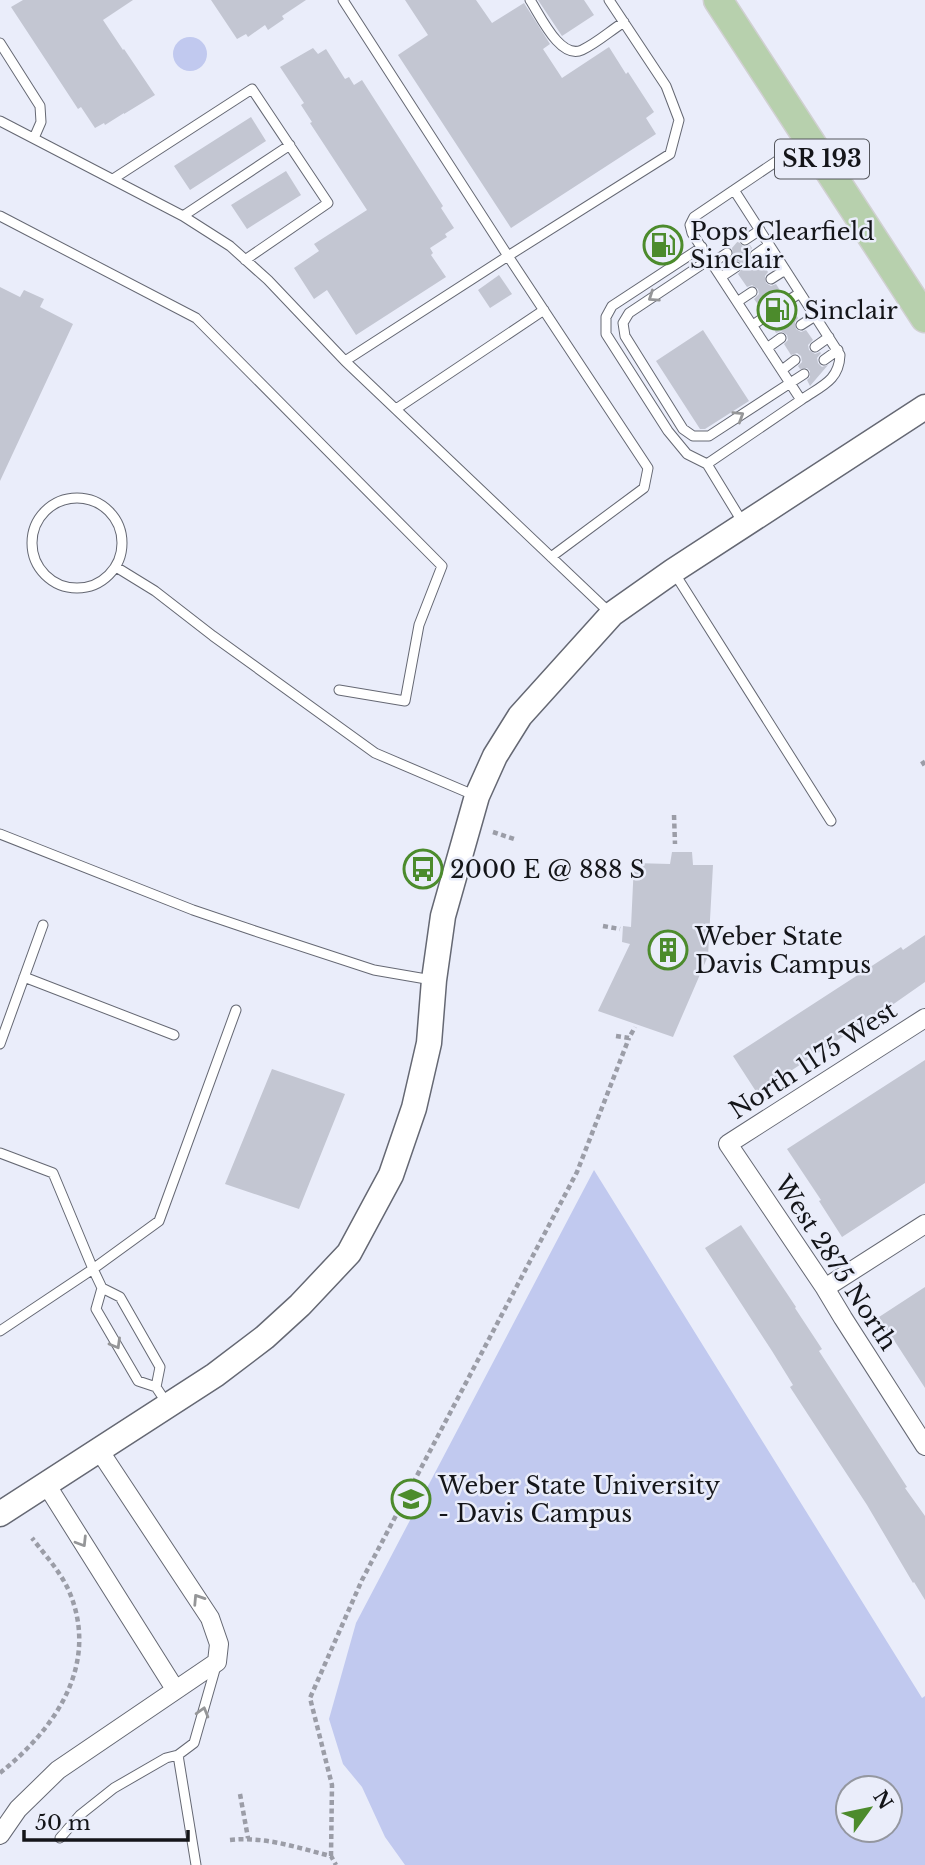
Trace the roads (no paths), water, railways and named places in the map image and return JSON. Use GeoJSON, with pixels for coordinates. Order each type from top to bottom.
{"type":"FeatureCollection","features":[{"type":"Feature","properties":{"kind":"main road","name":"SR 193"},"geometry":{"type":"LineString","coordinates":[[718,0],[925,318]]}},
{"type":"Feature","properties":{"kind":"street"},"geometry":{"type":"LineString","coordinates":[[0,1514],[99,1450],[162,1397],[215,1375],[265,1337],[300,1305],[349,1253],[391,1175],[414,1108],[429,1043],[443,916],[477,796],[495,756],[520,716],[612,614],[673,571],[925,407]]}},
{"type":"Feature","properties":{"kind":"street","name":"North 1175 West"},"geometry":{"type":"LineString","coordinates":[[728,1144],[925,1017]]}},
{"type":"Feature","properties":{"kind":"street","name":"West 2875 North"},"geometry":{"type":"LineString","coordinates":[[728,1144],[825,1288],[925,1446]]}},
{"type":"Feature","properties":{"kind":"street"},"geometry":{"type":"LineString","coordinates":[[825,1288],[925,1224]]}},
{"type":"Feature","properties":{"kind":"street"},"geometry":{"type":"LineString","coordinates":[[0,1835],[18,1809],[58,1770],[217,1662],[219,1644],[209,1618],[99,1450]]}},
{"type":"Feature","properties":{"kind":"street"},"geometry":{"type":"LineString","coordinates":[[46,1484],[175,1689]]}},
{"type":"Feature","properties":{"kind":"lane"},"geometry":{"type":"LineString","coordinates":[[343,0],[648,468],[644,488],[551,557]]}},
{"type":"Feature","properties":{"kind":"lane"},"geometry":{"type":"LineString","coordinates":[[530,0],[556,41],[568,51],[579,51],[624,22]]}},
{"type":"Feature","properties":{"kind":"lane"},"geometry":{"type":"LineString","coordinates":[[345,361],[670,154],[679,120],[666,86],[610,0]]}},
{"type":"Feature","properties":{"kind":"lane"},"geometry":{"type":"LineString","coordinates":[[0,43],[40,106],[41,122],[34,138]]}},
{"type":"Feature","properties":{"kind":"lane"},"geometry":{"type":"LineString","coordinates":[[113,179],[252,89],[328,202],[245,260]]}},
{"type":"Feature","properties":{"kind":"lane"},"geometry":{"type":"LineString","coordinates":[[0,121],[183,216],[230,246],[268,280],[345,361],[612,614]]}},
{"type":"Feature","properties":{"kind":"lane"},"geometry":{"type":"LineString","coordinates":[[801,400],[692,233],[690,225],[694,217],[809,140]]}},
{"type":"Feature","properties":{"kind":"lane"},"geometry":{"type":"LineString","coordinates":[[183,216],[290,145]]}},
{"type":"Feature","properties":{"kind":"lane"},"geometry":{"type":"LineString","coordinates":[[707,464],[831,379],[839,369],[838,350],[734,190]]}},
{"type":"Feature","properties":{"kind":"lane"},"geometry":{"type":"LineString","coordinates":[[0,216],[196,318],[442,566],[419,625],[405,701],[339,690]]}},
{"type":"Feature","properties":{"kind":"lane"},"geometry":{"type":"LineString","coordinates":[[745,240],[760,230]]}},
{"type":"Feature","properties":{"kind":"lane"},"geometry":{"type":"LineString","coordinates":[[755,255],[769,245]]}},
{"type":"Feature","properties":{"kind":"lane"},"geometry":{"type":"LineString","coordinates":[[702,247],[612,306],[606,317],[606,334],[668,431],[687,454],[707,464],[744,525]]}},
{"type":"Feature","properties":{"kind":"lane"},"geometry":{"type":"LineString","coordinates":[[727,253],[629,313],[623,323],[625,336],[683,429],[692,436],[709,436],[804,374]]}},
{"type":"Feature","properties":{"kind":"lane"},"geometry":{"type":"LineString","coordinates":[[722,277],[736,267]]}},
{"type":"Feature","properties":{"kind":"lane"},"geometry":{"type":"LineString","coordinates":[[771,279],[785,270]]}},
{"type":"Feature","properties":{"kind":"lane"},"geometry":{"type":"LineString","coordinates":[[737,302],[752,292]]}},
{"type":"Feature","properties":{"kind":"lane"},"geometry":{"type":"LineString","coordinates":[[786,302],[800,293]]}},
{"type":"Feature","properties":{"kind":"lane"},"geometry":{"type":"LineString","coordinates":[[396,409],[544,310]]}},
{"type":"Feature","properties":{"kind":"lane"},"geometry":{"type":"LineString","coordinates":[[752,325],[766,316]]}},
{"type":"Feature","properties":{"kind":"lane"},"geometry":{"type":"LineString","coordinates":[[801,326],[815,316]]}},
{"type":"Feature","properties":{"kind":"lane"},"geometry":{"type":"LineString","coordinates":[[815,347],[829,337]]}},
{"type":"Feature","properties":{"kind":"lane"},"geometry":{"type":"LineString","coordinates":[[767,348],[781,338]]}},
{"type":"Feature","properties":{"kind":"lane"},"geometry":{"type":"LineString","coordinates":[[824,360],[838,350]]}},
{"type":"Feature","properties":{"kind":"lane"},"geometry":{"type":"LineString","coordinates":[[782,370],[795,360]]}},
{"type":"Feature","properties":{"kind":"lane"},"geometry":{"type":"LineString","coordinates":[[79,497],[95,500],[108,509],[117,521],[122,537],[122,552],[116,567],[100,583],[85,588],[63,587],[49,579],[38,568],[31,542],[34,526],[42,512],[55,502],[79,497]]}},
{"type":"Feature","properties":{"kind":"lane"},"geometry":{"type":"LineString","coordinates":[[116,567],[155,591],[375,752],[477,796]]}},
{"type":"Feature","properties":{"kind":"lane"},"geometry":{"type":"LineString","coordinates":[[673,571],[831,821]]}},
{"type":"Feature","properties":{"kind":"lane"},"geometry":{"type":"LineString","coordinates":[[0,834],[193,910],[255,931],[374,970],[434,980]]}},
{"type":"Feature","properties":{"kind":"lane"},"geometry":{"type":"LineString","coordinates":[[0,1044],[43,925]]}},
{"type":"Feature","properties":{"kind":"lane"},"geometry":{"type":"LineString","coordinates":[[24,977],[174,1035]]}},
{"type":"Feature","properties":{"kind":"lane"},"geometry":{"type":"LineString","coordinates":[[0,1331],[159,1221],[236,1010]]}},
{"type":"Feature","properties":{"kind":"lane"},"geometry":{"type":"LineString","coordinates":[[0,1153],[53,1173],[102,1288],[120,1297],[160,1367],[162,1397]]}},
{"type":"Feature","properties":{"kind":"lane"},"geometry":{"type":"LineString","coordinates":[[102,1288],[96,1309],[138,1381],[162,1397]]}},
{"type":"Feature","properties":{"kind":"lane"},"geometry":{"type":"LineString","coordinates":[[60,1838],[80,1815],[114,1788],[166,1758],[178,1755],[194,1743],[217,1662]]}},
{"type":"Feature","properties":{"kind":"lane"},"geometry":{"type":"LineString","coordinates":[[178,1755],[196,1865]]}},
{"type":"Feature","properties":{"kind":"place","name":"Pops Clearfield Sinclair"},"geometry":{"type":"Point","coordinates":[663,245]}},
{"type":"Feature","properties":{"kind":"place","name":"Sinclair"},"geometry":{"type":"Point","coordinates":[777,310]}},
{"type":"Feature","properties":{"kind":"place","name":"2000 E @ 888 S"},"geometry":{"type":"Point","coordinates":[423,869]}},
{"type":"Feature","properties":{"kind":"place","name":"Weber State Davis Campus"},"geometry":{"type":"Point","coordinates":[668,950]}},
{"type":"Feature","properties":{"kind":"place","name":"Weber State University - Davis Campus"},"geometry":{"type":"Point","coordinates":[411,1499]}}]}
